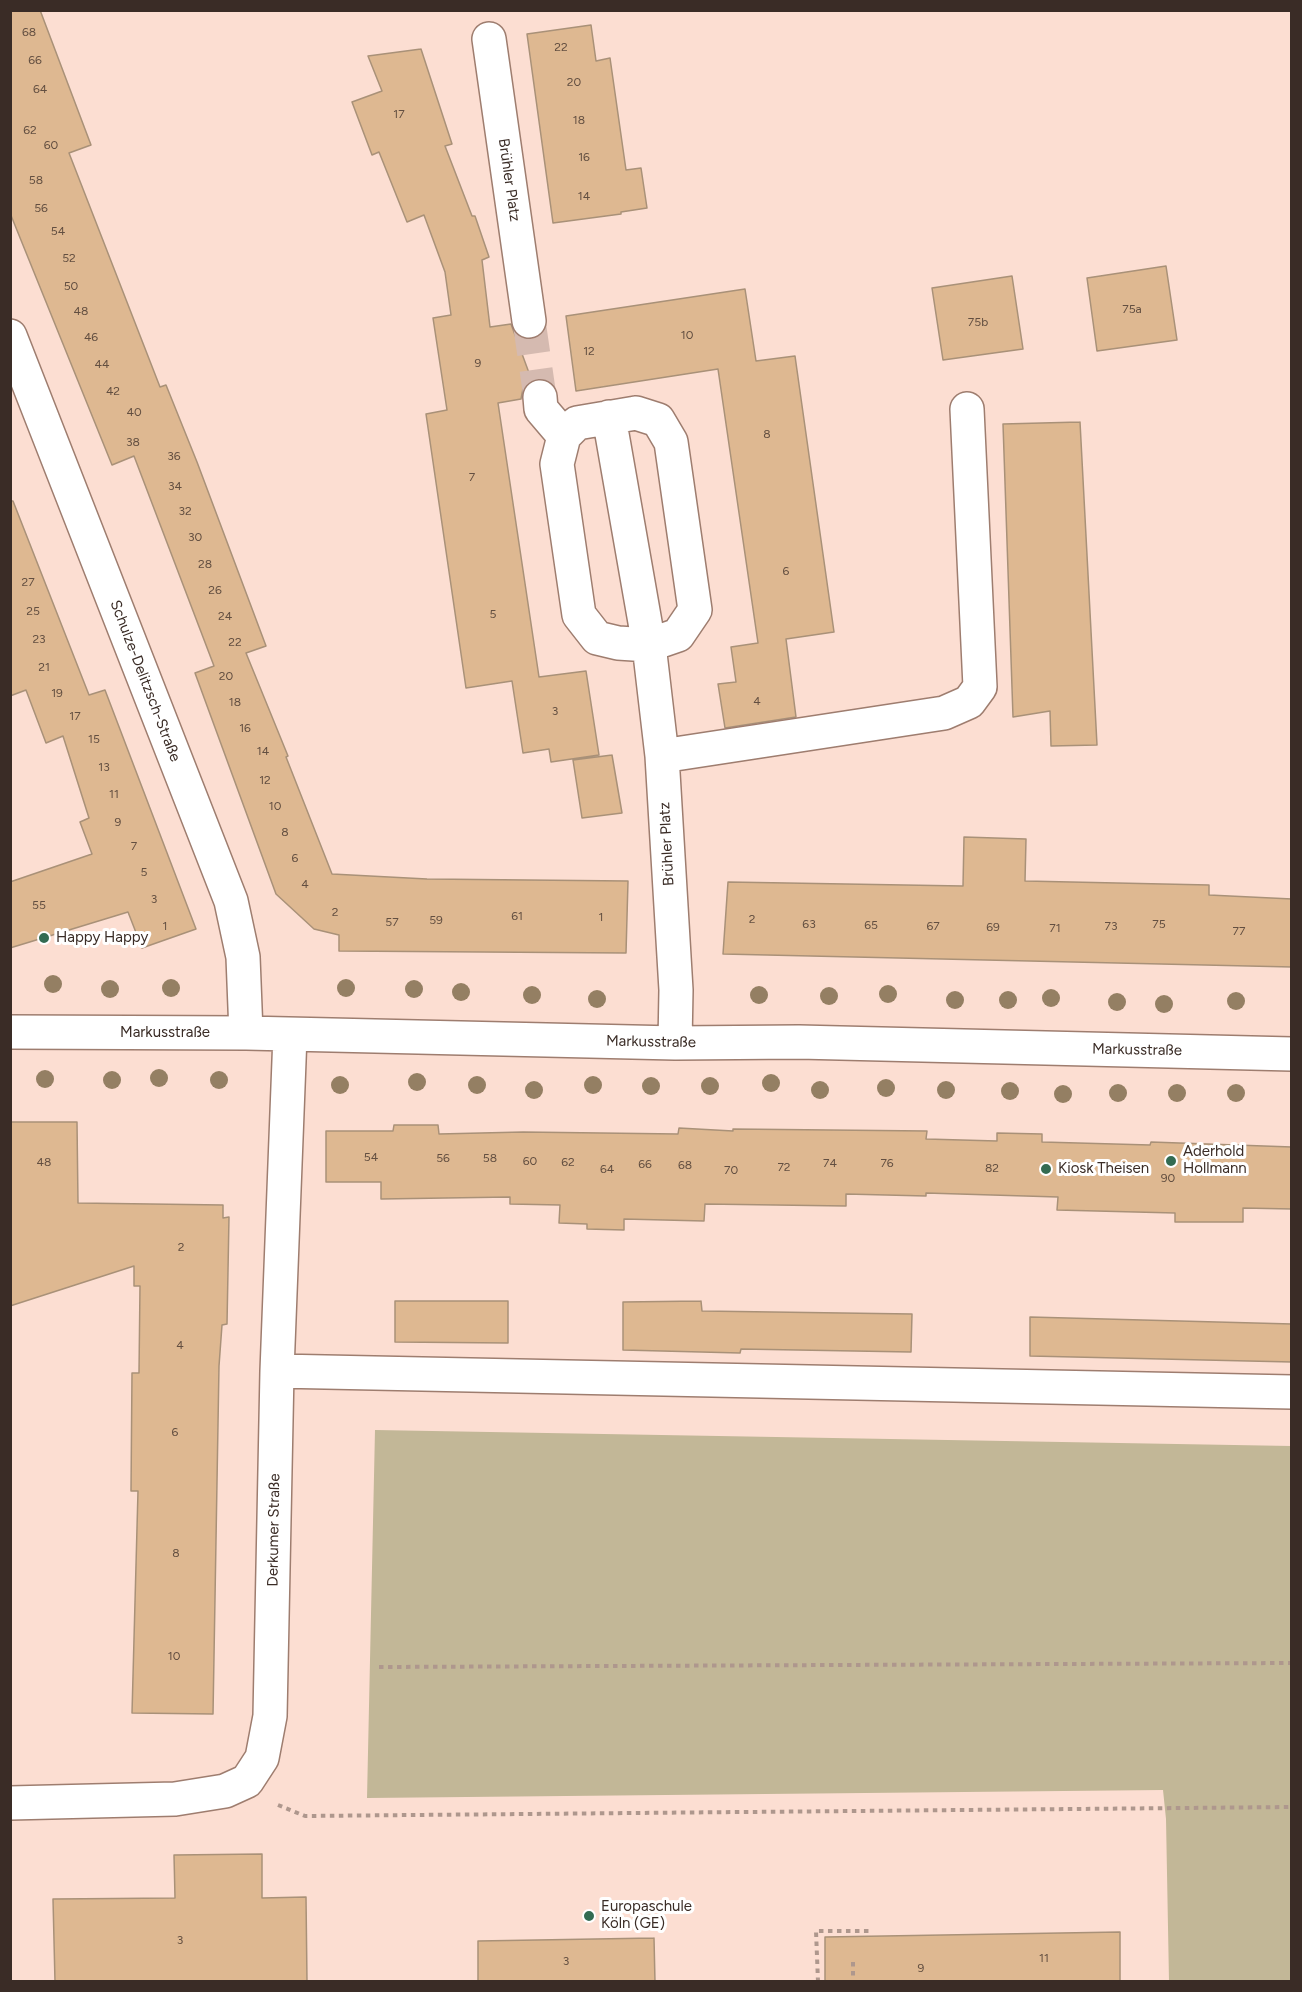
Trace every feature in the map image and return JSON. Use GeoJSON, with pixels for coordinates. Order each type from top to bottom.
{"type":"FeatureCollection","features":[{"type":"Feature","properties":{"kind":"street","name":"Brühler Platz"},"geometry":{"type":"LineString","coordinates":[[489,39],[529,321]]}},
{"type":"Feature","properties":{"kind":"street","name":"Schulze-Delitzsch-Straße"},"geometry":{"type":"LineString","coordinates":[[10,336],[231,901],[243,957],[246,1033]]}},
{"type":"Feature","properties":{"kind":"street"},"geometry":{"type":"LineString","coordinates":[[540,397],[541,409],[564,436]]}},
{"type":"Feature","properties":{"kind":"street"},"geometry":{"type":"LineString","coordinates":[[662,756],[944,713],[969,702],[980,687],[967,410]]}},
{"type":"Feature","properties":{"kind":"street"},"geometry":{"type":"LineString","coordinates":[[636,413],[658,420],[671,442],[695,610],[678,635],[650,645],[618,643],[597,638],[579,615],[558,464],[564,436],[577,423],[609,417],[636,413]]}},
{"type":"Feature","properties":{"kind":"street","name":"Brühler Platz"},"geometry":{"type":"LineString","coordinates":[[609,417],[650,645],[662,756],[676,990],[675,1043]]}},
{"type":"Feature","properties":{"kind":"street","name":"Markusstraße"},"geometry":{"type":"LineString","coordinates":[[10,1032],[246,1033],[675,1043],[800,1042],[1292,1054]]}},
{"type":"Feature","properties":{"kind":"street","name":"Derkumer Straße"},"geometry":{"type":"LineString","coordinates":[[247,1781],[262,1758],[270,1716],[277,1371],[290,1035]]}},
{"type":"Feature","properties":{"kind":"street"},"geometry":{"type":"LineString","coordinates":[[277,1371],[1292,1392]]}},
{"type":"Feature","properties":{"kind":"street"},"geometry":{"type":"LineString","coordinates":[[10,1803],[175,1799],[225,1791],[247,1781]]}},
{"type":"Feature","properties":{"kind":"path"},"geometry":{"type":"LineString","coordinates":[[379,1667],[1292,1663]]}},
{"type":"Feature","properties":{"kind":"path"},"geometry":{"type":"LineString","coordinates":[[247,1781],[275,1804],[305,1816],[1292,1807]]}},
{"type":"Feature","properties":{"kind":"path"},"geometry":{"type":"LineString","coordinates":[[818,1982],[816,1930],[870,1930]]}},
{"type":"Feature","properties":{"kind":"path"},"geometry":{"type":"LineString","coordinates":[[852,1962],[853,1982]]}},
{"type":"Feature","properties":{"kind":"shaded area"},"geometry":{"type":"Polygon","coordinates":[[[375,1430],[1291,1446],[1291,1981],[1169,1981],[1166,1819],[1163,1790],[367,1798],[375,1430]]]}},
{"type":"Feature","properties":{"kind":"building"},"geometry":{"type":"Polygon","coordinates":[[[10,10],[40,10],[91,145],[69,153],[160,387],[166,385],[197,462],[266,646],[246,653],[332,874],[427,879],[628,881],[626,953],[339,951],[339,935],[314,929],[276,894],[195,673],[214,666],[134,456],[112,465],[10,213],[10,10]]]}},
{"type":"Feature","properties":{"kind":"building"},"geometry":{"type":"Polygon","coordinates":[[[591,25],[596,61],[610,58],[626,170],[641,168],[647,208],[621,212],[621,214],[553,223],[527,34],[591,25]]]}},
{"type":"Feature","properties":{"kind":"building"},"geometry":{"type":"Polygon","coordinates":[[[421,49],[452,144],[445,146],[472,216],[475,216],[489,257],[482,260],[490,327],[511,324],[532,381],[523,389],[521,399],[498,403],[539,677],[586,671],[599,755],[551,762],[549,749],[523,753],[512,681],[466,688],[426,414],[447,410],[433,318],[451,315],[445,272],[424,215],[407,222],[379,152],[372,155],[352,102],[382,91],[368,56],[421,49]]]}},
{"type":"Feature","properties":{"kind":"building"},"geometry":{"type":"Polygon","coordinates":[[[1166,266],[1177,340],[1097,351],[1087,278],[1166,266]]]}},
{"type":"Feature","properties":{"kind":"building"},"geometry":{"type":"Polygon","coordinates":[[[1012,276],[1023,349],[943,360],[932,288],[1012,276]]]}},
{"type":"Feature","properties":{"kind":"building"},"geometry":{"type":"Polygon","coordinates":[[[745,289],[756,361],[795,356],[834,632],[786,639],[796,717],[725,728],[718,684],[736,682],[731,647],[758,643],[718,369],[576,391],[566,316],[745,289]]]}},
{"type":"Feature","properties":{"kind":"building"},"geometry":{"type":"Polygon","coordinates":[[[1080,422],[1097,745],[1051,746],[1050,711],[1013,717],[1003,424],[1080,422]]]}},
{"type":"Feature","properties":{"kind":"building"},"geometry":{"type":"Polygon","coordinates":[[[10,501],[13,501],[89,695],[105,690],[196,929],[142,948],[128,912],[10,948],[10,882],[92,854],[80,822],[89,818],[63,736],[46,743],[26,690],[10,696],[10,501]]]}},
{"type":"Feature","properties":{"kind":"building"},"geometry":{"type":"Polygon","coordinates":[[[612,755],[622,813],[582,818],[573,760],[612,755]]]}},
{"type":"Feature","properties":{"kind":"building"},"geometry":{"type":"Polygon","coordinates":[[[964,837],[1026,839],[1025,881],[1209,885],[1209,895],[1292,899],[1292,967],[723,954],[728,882],[963,886],[964,837]]]}},
{"type":"Feature","properties":{"kind":"building"},"geometry":{"type":"Polygon","coordinates":[[[10,1122],[77,1122],[78,1203],[223,1205],[223,1218],[229,1217],[227,1324],[222,1325],[219,1366],[213,1714],[132,1713],[138,1491],[131,1491],[132,1373],[139,1373],[140,1286],[134,1286],[134,1266],[10,1306],[10,1122]]]}},
{"type":"Feature","properties":{"kind":"building"},"geometry":{"type":"Polygon","coordinates":[[[394,1125],[438,1125],[439,1134],[523,1132],[678,1134],[679,1128],[733,1131],[733,1129],[927,1131],[926,1139],[997,1141],[997,1133],[1042,1134],[1042,1142],[1150,1145],[1151,1142],[1292,1147],[1292,1209],[1243,1208],[1243,1222],[1175,1222],[1175,1213],[1057,1210],[1058,1197],[926,1193],[926,1196],[846,1194],[846,1206],[705,1204],[704,1221],[624,1219],[624,1230],[587,1229],[587,1224],[559,1223],[560,1205],[510,1204],[510,1197],[381,1199],[381,1182],[326,1182],[326,1131],[393,1131],[394,1125]]]}},
{"type":"Feature","properties":{"kind":"building"},"geometry":{"type":"Polygon","coordinates":[[[395,1301],[508,1301],[508,1343],[395,1342],[395,1301]]]}},
{"type":"Feature","properties":{"kind":"building"},"geometry":{"type":"Polygon","coordinates":[[[701,1301],[702,1311],[912,1314],[911,1352],[741,1349],[740,1353],[623,1350],[623,1302],[701,1301]]]}},
{"type":"Feature","properties":{"kind":"building"},"geometry":{"type":"Polygon","coordinates":[[[1030,1317],[1292,1324],[1292,1362],[1030,1356],[1030,1317]]]}},
{"type":"Feature","properties":{"kind":"building"},"geometry":{"type":"Polygon","coordinates":[[[262,1854],[262,1898],[306,1897],[307,1982],[55,1982],[53,1899],[175,1898],[174,1855],[262,1854]]]}},
{"type":"Feature","properties":{"kind":"building"},"geometry":{"type":"Polygon","coordinates":[[[1120,1932],[1120,1982],[825,1982],[825,1937],[1120,1932]]]}},
{"type":"Feature","properties":{"kind":"building"},"geometry":{"type":"Polygon","coordinates":[[[654,1938],[655,1982],[478,1982],[478,1941],[654,1938]]]}},
{"type":"Feature","properties":{"kind":"tunnel"},"geometry":{"type":"LineString","coordinates":[[529,321],[540,397]]}},
{"type":"Feature","properties":{"kind":"place","name":"Happy Happy"},"geometry":{"type":"Point","coordinates":[44,938]}},
{"type":"Feature","properties":{"kind":"place","name":"Aderhold Hollmann"},"geometry":{"type":"Point","coordinates":[1171,1161]}},
{"type":"Feature","properties":{"kind":"place","name":"Kiosk Theisen"},"geometry":{"type":"Point","coordinates":[1046,1169]}},
{"type":"Feature","properties":{"kind":"place","name":"Europaschule Köln (GE)"},"geometry":{"type":"Point","coordinates":[589,1916]}}]}
